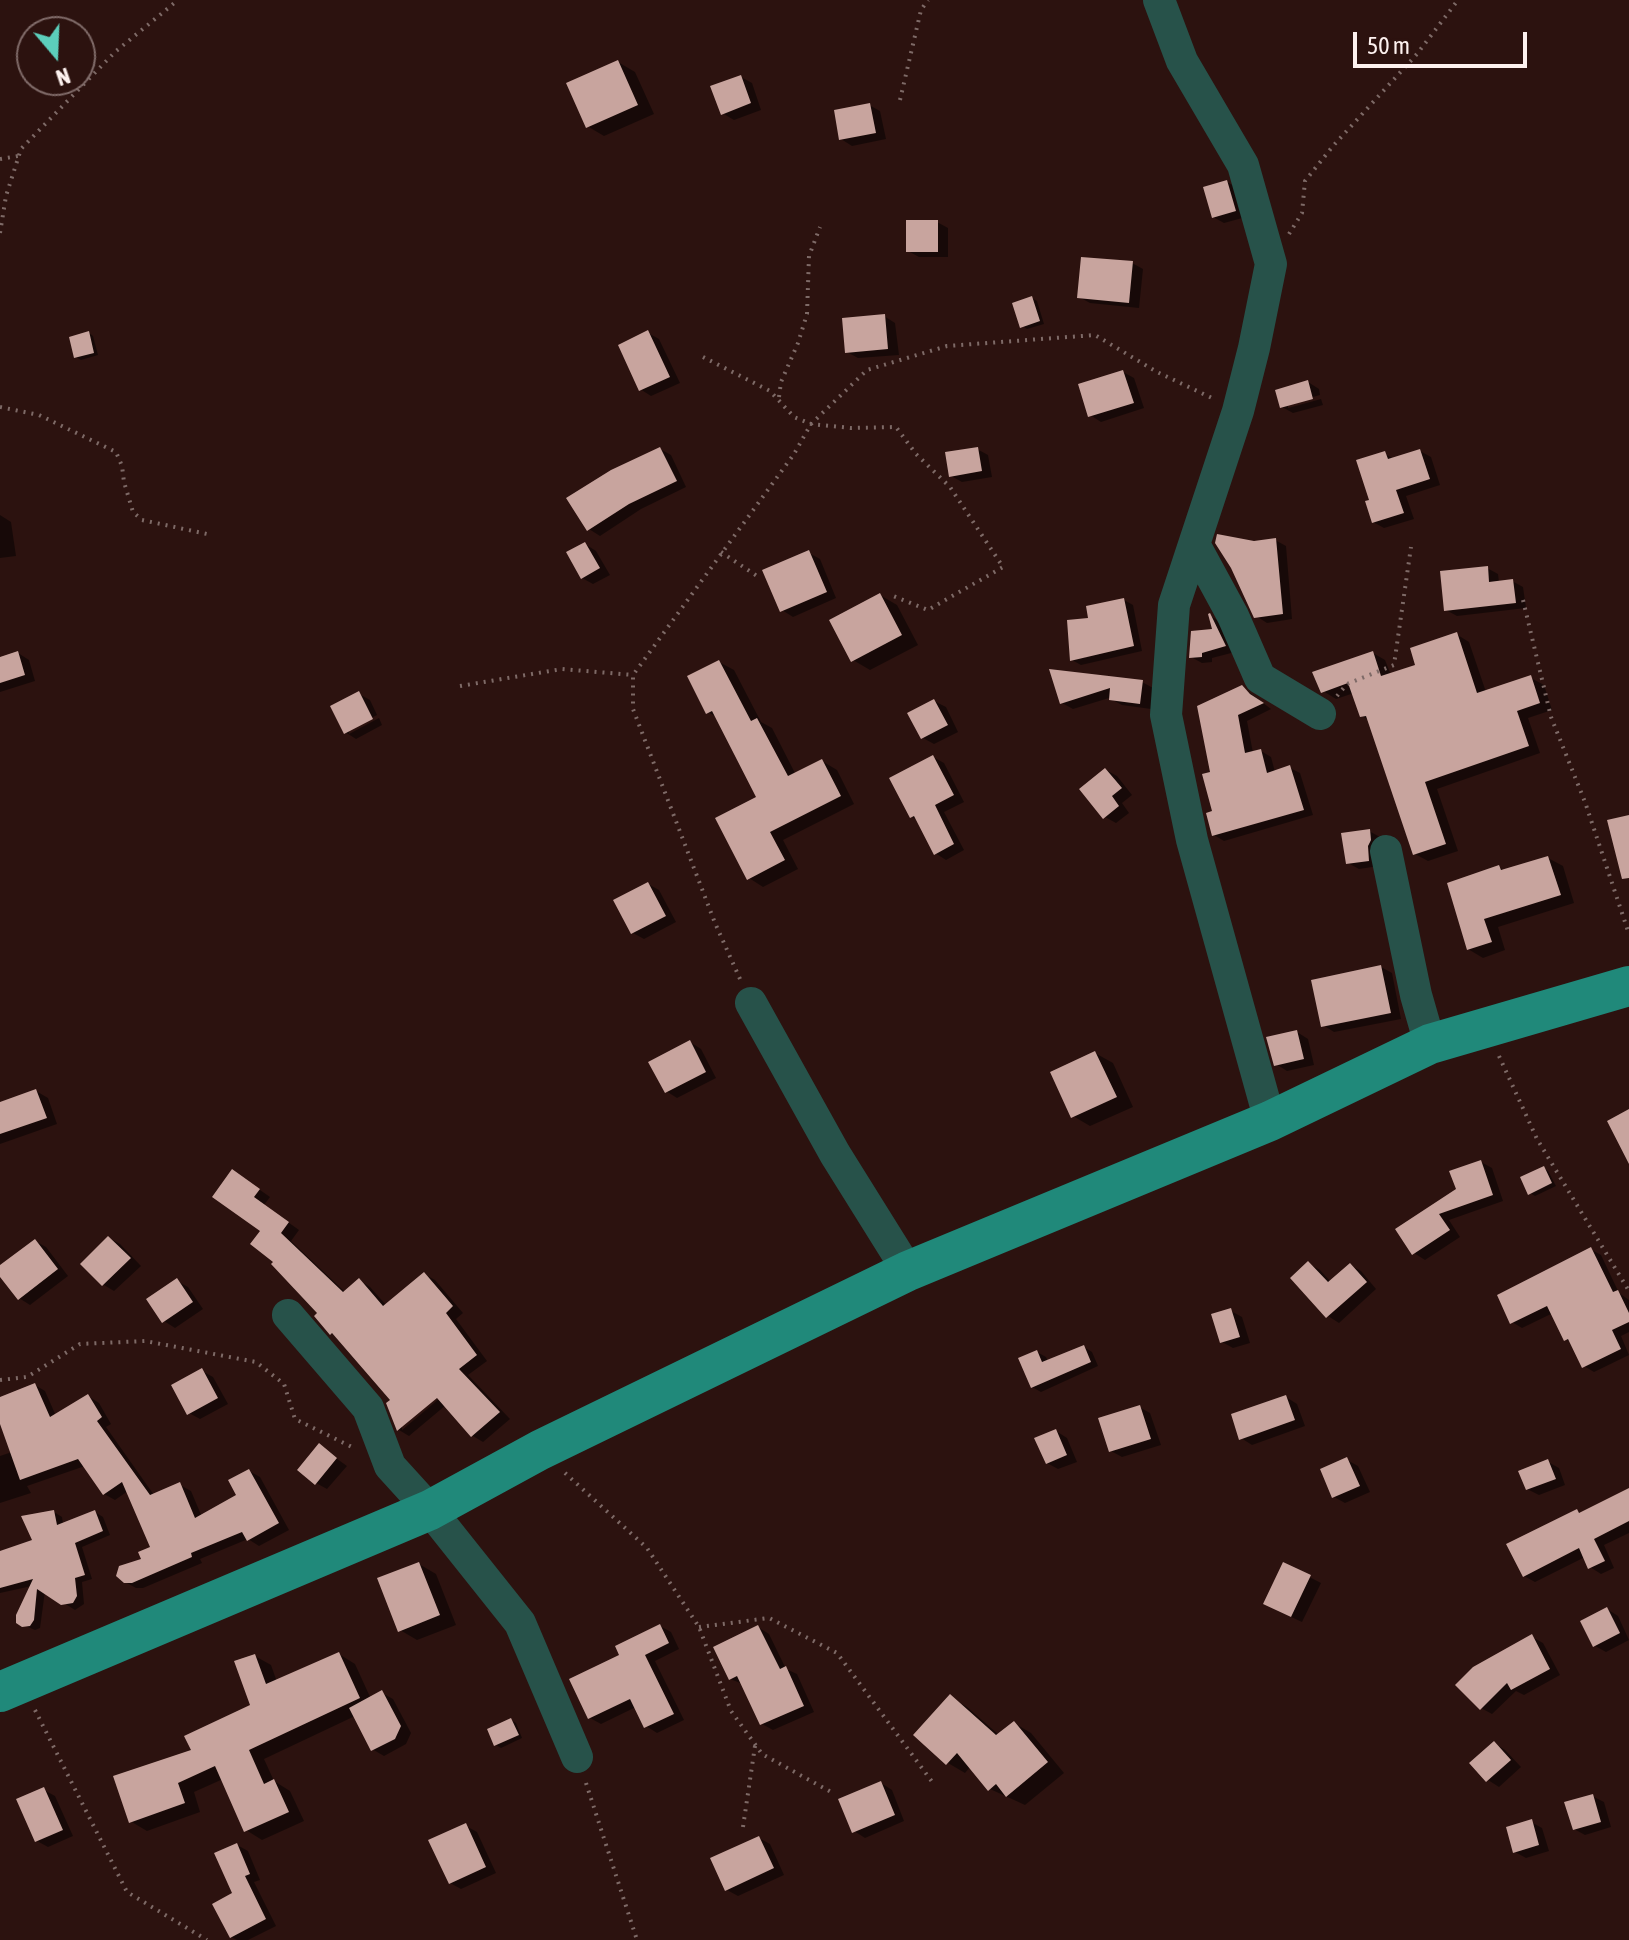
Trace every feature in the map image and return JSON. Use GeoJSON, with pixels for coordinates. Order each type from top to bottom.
{"type":"FeatureCollection","features":[{"type":"Feature","properties":{"kind":"main road"},"geometry":{"type":"LineString","coordinates":[[11,1688],[430,1510],[540,1450],[908,1271],[1270,1121],[1430,1044],[1629,986]]}},
{"type":"Feature","properties":{"kind":"street"},"geometry":{"type":"LineString","coordinates":[[1159,0],[1182,61],[1243,165],[1271,264],[1238,411],[1174,605],[1166,715],[1192,840],[1270,1121]]}},
{"type":"Feature","properties":{"kind":"street"},"geometry":{"type":"LineString","coordinates":[[1195,546],[1233,616],[1260,678],[1320,714]]}},
{"type":"Feature","properties":{"kind":"street"},"geometry":{"type":"LineString","coordinates":[[1386,851],[1416,995],[1430,1044]]}},
{"type":"Feature","properties":{"kind":"street"},"geometry":{"type":"LineString","coordinates":[[751,1003],[835,1154],[908,1271]]}},
{"type":"Feature","properties":{"kind":"street"},"geometry":{"type":"LineString","coordinates":[[288,1315],[368,1408],[390,1466],[430,1510],[520,1623],[577,1757]]}},
{"type":"Feature","properties":{"kind":"path"},"geometry":{"type":"LineString","coordinates":[[0,233],[6,196],[21,149],[115,52],[178,0]]}},
{"type":"Feature","properties":{"kind":"path"},"geometry":{"type":"LineString","coordinates":[[900,100],[921,10],[928,0]]}},
{"type":"Feature","properties":{"kind":"path"},"geometry":{"type":"LineString","coordinates":[[1271,264],[1302,213],[1305,181],[1417,54],[1458,0]]}},
{"type":"Feature","properties":{"kind":"path"},"geometry":{"type":"LineString","coordinates":[[0,159],[18,156]]}},
{"type":"Feature","properties":{"kind":"path"},"geometry":{"type":"LineString","coordinates":[[779,399],[781,382],[807,314],[809,256],[820,227]]}},
{"type":"Feature","properties":{"kind":"path"},"geometry":{"type":"LineString","coordinates":[[751,1003],[715,923],[633,709],[633,675],[794,454],[811,424],[867,370],[947,346],[1095,335],[1157,372],[1238,411]]}},
{"type":"Feature","properties":{"kind":"path"},"geometry":{"type":"LineString","coordinates":[[703,357],[770,391],[794,417],[811,424],[851,428],[896,427],[916,454],[950,487],[1003,567],[928,610],[891,595]]}},
{"type":"Feature","properties":{"kind":"path"},"geometry":{"type":"LineString","coordinates":[[0,407],[39,415],[116,452],[133,512],[142,520],[207,534]]}},
{"type":"Feature","properties":{"kind":"path"},"geometry":{"type":"LineString","coordinates":[[1320,714],[1347,684],[1394,665],[1411,547]]}},
{"type":"Feature","properties":{"kind":"path"},"geometry":{"type":"LineString","coordinates":[[721,552],[757,576]]}},
{"type":"Feature","properties":{"kind":"path"},"geometry":{"type":"LineString","coordinates":[[1523,600],[1551,717],[1585,802],[1629,934]]}},
{"type":"Feature","properties":{"kind":"path"},"geometry":{"type":"LineString","coordinates":[[460,686],[562,669],[633,675]]}},
{"type":"Feature","properties":{"kind":"path"},"geometry":{"type":"LineString","coordinates":[[1486,1028],[1537,1139],[1629,1291]]}},
{"type":"Feature","properties":{"kind":"path"},"geometry":{"type":"LineString","coordinates":[[0,1380],[27,1377],[80,1344],[145,1341],[256,1362],[284,1384],[295,1419],[390,1466]]}},
{"type":"Feature","properties":{"kind":"path"},"geometry":{"type":"LineString","coordinates":[[540,1450],[647,1548],[699,1627],[731,1711],[762,1754],[831,1792]]}},
{"type":"Feature","properties":{"kind":"path"},"geometry":{"type":"LineString","coordinates":[[699,1627],[769,1618],[837,1653],[933,1783]]}},
{"type":"Feature","properties":{"kind":"path"},"geometry":{"type":"LineString","coordinates":[[11,1688],[127,1892],[207,1940]]}},
{"type":"Feature","properties":{"kind":"path"},"geometry":{"type":"LineString","coordinates":[[743,1827],[755,1743]]}},
{"type":"Feature","properties":{"kind":"path"},"geometry":{"type":"LineString","coordinates":[[577,1757],[637,1940]]}},
{"type":"Feature","properties":{"kind":"building"},"geometry":{"type":"Polygon","coordinates":[[[618,60],[638,105],[586,128],[566,83],[618,60]]]}},
{"type":"Feature","properties":{"kind":"building"},"geometry":{"type":"Polygon","coordinates":[[[741,75],[751,103],[721,115],[710,86],[741,75]]]}},
{"type":"Feature","properties":{"kind":"building"},"geometry":{"type":"Polygon","coordinates":[[[870,103],[876,133],[839,140],[834,110],[870,103]]]}},
{"type":"Feature","properties":{"kind":"building"},"geometry":{"type":"Polygon","coordinates":[[[1227,180],[1236,211],[1212,218],[1203,187],[1227,180]]]}},
{"type":"Feature","properties":{"kind":"building"},"geometry":{"type":"Polygon","coordinates":[[[906,220],[938,220],[938,252],[906,252],[906,220]]]}},
{"type":"Feature","properties":{"kind":"building"},"geometry":{"type":"Polygon","coordinates":[[[1081,257],[1133,261],[1129,303],[1077,298],[1081,257]]]}},
{"type":"Feature","properties":{"kind":"building"},"geometry":{"type":"Polygon","coordinates":[[[1032,296],[1040,321],[1020,328],[1012,303],[1032,296]]]}},
{"type":"Feature","properties":{"kind":"building"},"geometry":{"type":"Polygon","coordinates":[[[885,314],[888,349],[845,353],[842,318],[885,314]]]}},
{"type":"Feature","properties":{"kind":"building"},"geometry":{"type":"Polygon","coordinates":[[[648,330],[670,377],[639,391],[618,345],[648,330]]]}},
{"type":"Feature","properties":{"kind":"building"},"geometry":{"type":"Polygon","coordinates":[[[89,331],[94,353],[74,358],[69,337],[89,331]]]}},
{"type":"Feature","properties":{"kind":"building"},"geometry":{"type":"Polygon","coordinates":[[[1123,370],[1134,403],[1088,417],[1078,384],[1123,370]]]}},
{"type":"Feature","properties":{"kind":"building"},"geometry":{"type":"Polygon","coordinates":[[[1308,380],[1313,399],[1280,408],[1275,390],[1308,380]]]}},
{"type":"Feature","properties":{"kind":"building"},"geometry":{"type":"Polygon","coordinates":[[[660,447],[677,481],[629,504],[587,531],[566,498],[611,470],[660,447]]]}},
{"type":"Feature","properties":{"kind":"building"},"geometry":{"type":"Polygon","coordinates":[[[978,447],[982,471],[949,477],[945,452],[978,447]]]}},
{"type":"Feature","properties":{"kind":"building"},"geometry":{"type":"Polygon","coordinates":[[[1420,449],[1430,479],[1396,490],[1404,513],[1372,523],[1365,501],[1369,500],[1356,460],[1385,451],[1388,459],[1420,449]]]}},
{"type":"Feature","properties":{"kind":"building"},"geometry":{"type":"Polygon","coordinates":[[[1217,534],[1254,541],[1276,538],[1283,614],[1254,618],[1231,568],[1215,543],[1217,534]]]}},
{"type":"Feature","properties":{"kind":"building"},"geometry":{"type":"Polygon","coordinates":[[[585,542],[600,568],[581,579],[566,552],[585,542]]]}},
{"type":"Feature","properties":{"kind":"building"},"geometry":{"type":"Polygon","coordinates":[[[809,550],[827,592],[780,612],[762,570],[809,550]]]}},
{"type":"Feature","properties":{"kind":"building"},"geometry":{"type":"Polygon","coordinates":[[[1488,566],[1489,582],[1513,579],[1516,603],[1444,611],[1440,571],[1488,566]]]}},
{"type":"Feature","properties":{"kind":"building"},"geometry":{"type":"Polygon","coordinates":[[[880,593],[902,635],[851,662],[829,620],[880,593]]]}},
{"type":"Feature","properties":{"kind":"building"},"geometry":{"type":"Polygon","coordinates":[[[1124,598],[1134,646],[1070,661],[1067,620],[1088,618],[1086,606],[1124,598]]]}},
{"type":"Feature","properties":{"kind":"building"},"geometry":{"type":"Polygon","coordinates":[[[1210,613],[1226,646],[1202,653],[1202,657],[1189,658],[1191,631],[1212,629],[1210,613]]]}},
{"type":"Feature","properties":{"kind":"building"},"geometry":{"type":"Polygon","coordinates":[[[1457,632],[1477,693],[1531,675],[1540,703],[1517,711],[1529,746],[1425,782],[1446,844],[1413,855],[1366,716],[1360,717],[1348,683],[1321,693],[1312,672],[1373,651],[1381,676],[1415,665],[1410,648],[1457,632]]]}},
{"type":"Feature","properties":{"kind":"building"},"geometry":{"type":"Polygon","coordinates":[[[18,651],[25,675],[0,683],[0,657],[18,651]]]}},
{"type":"Feature","properties":{"kind":"building"},"geometry":{"type":"Polygon","coordinates":[[[719,660],[751,721],[757,718],[788,776],[822,759],[841,796],[770,832],[785,860],[747,880],[715,818],[756,797],[712,711],[706,714],[687,676],[719,660]]]}},
{"type":"Feature","properties":{"kind":"building"},"geometry":{"type":"Polygon","coordinates":[[[1049,669],[1143,680],[1140,704],[1109,700],[1110,688],[1060,704],[1049,669]]]}},
{"type":"Feature","properties":{"kind":"building"},"geometry":{"type":"Polygon","coordinates":[[[1242,685],[1264,703],[1238,715],[1245,753],[1261,749],[1267,773],[1290,765],[1304,810],[1212,836],[1206,813],[1212,811],[1202,774],[1210,772],[1197,706],[1242,685]]]}},
{"type":"Feature","properties":{"kind":"building"},"geometry":{"type":"Polygon","coordinates":[[[359,691],[373,719],[344,734],[330,706],[359,691]]]}},
{"type":"Feature","properties":{"kind":"building"},"geometry":{"type":"Polygon","coordinates":[[[934,699],[948,725],[921,739],[907,713],[934,699]]]}},
{"type":"Feature","properties":{"kind":"building"},"geometry":{"type":"Polygon","coordinates":[[[933,755],[954,795],[935,805],[954,844],[934,855],[914,816],[910,818],[889,778],[933,755]]]}},
{"type":"Feature","properties":{"kind":"building"},"geometry":{"type":"Polygon","coordinates":[[[1105,768],[1122,788],[1112,796],[1119,806],[1103,819],[1079,789],[1105,768]]]}},
{"type":"Feature","properties":{"kind":"building"},"geometry":{"type":"Polygon","coordinates":[[[1629,815],[1629,878],[1622,879],[1607,820],[1629,815]]]}},
{"type":"Feature","properties":{"kind":"building"},"geometry":{"type":"Polygon","coordinates":[[[1370,829],[1369,861],[1346,864],[1341,833],[1370,829]]]}},
{"type":"Feature","properties":{"kind":"building"},"geometry":{"type":"Polygon","coordinates":[[[1548,856],[1561,895],[1484,919],[1492,942],[1467,950],[1447,883],[1499,865],[1501,870],[1548,856]]]}},
{"type":"Feature","properties":{"kind":"building"},"geometry":{"type":"Polygon","coordinates":[[[648,882],[666,916],[631,934],[613,900],[648,882]]]}},
{"type":"Feature","properties":{"kind":"building"},"geometry":{"type":"Polygon","coordinates":[[[1381,965],[1391,1013],[1321,1027],[1311,980],[1381,965]]]}},
{"type":"Feature","properties":{"kind":"building"},"geometry":{"type":"Polygon","coordinates":[[[1297,1030],[1304,1059],[1274,1066],[1266,1037],[1297,1030]]]}},
{"type":"Feature","properties":{"kind":"building"},"geometry":{"type":"Polygon","coordinates":[[[690,1040],[706,1072],[665,1093],[648,1062],[690,1040]]]}},
{"type":"Feature","properties":{"kind":"building"},"geometry":{"type":"Polygon","coordinates":[[[1095,1051],[1117,1097],[1071,1118],[1050,1072],[1095,1051]]]}},
{"type":"Feature","properties":{"kind":"building"},"geometry":{"type":"Polygon","coordinates":[[[36,1089],[47,1118],[0,1134],[0,1102],[36,1089]]]}},
{"type":"Feature","properties":{"kind":"building"},"geometry":{"type":"Polygon","coordinates":[[[1629,1109],[1629,1164],[1607,1121],[1629,1109]]]}},
{"type":"Feature","properties":{"kind":"building"},"geometry":{"type":"Polygon","coordinates":[[[1481,1160],[1493,1195],[1439,1214],[1450,1230],[1412,1255],[1395,1229],[1456,1189],[1449,1171],[1481,1160]]]}},
{"type":"Feature","properties":{"kind":"building"},"geometry":{"type":"Polygon","coordinates":[[[1544,1166],[1552,1183],[1528,1195],[1520,1177],[1544,1166]]]}},
{"type":"Feature","properties":{"kind":"building"},"geometry":{"type":"Polygon","coordinates":[[[232,1169],[260,1189],[254,1197],[289,1222],[281,1233],[343,1292],[359,1278],[383,1306],[424,1272],[453,1306],[446,1313],[477,1355],[459,1369],[500,1412],[471,1437],[437,1398],[397,1431],[386,1403],[390,1400],[332,1333],[330,1335],[314,1316],[317,1313],[271,1264],[273,1262],[250,1244],[260,1231],[212,1197],[232,1169]]]}},
{"type":"Feature","properties":{"kind":"building"},"geometry":{"type":"Polygon","coordinates":[[[108,1236],[131,1258],[102,1286],[80,1264],[108,1236]]]}},
{"type":"Feature","properties":{"kind":"building"},"geometry":{"type":"Polygon","coordinates":[[[35,1239],[58,1269],[18,1300],[0,1277],[0,1265],[35,1239]]]}},
{"type":"Feature","properties":{"kind":"building"},"geometry":{"type":"Polygon","coordinates":[[[1591,1247],[1613,1292],[1618,1290],[1629,1313],[1629,1322],[1612,1330],[1621,1349],[1582,1368],[1568,1339],[1564,1341],[1547,1306],[1510,1324],[1497,1295],[1591,1247]]]}},
{"type":"Feature","properties":{"kind":"building"},"geometry":{"type":"Polygon","coordinates":[[[1308,1261],[1328,1282],[1350,1263],[1367,1282],[1326,1318],[1290,1278],[1308,1261]]]}},
{"type":"Feature","properties":{"kind":"building"},"geometry":{"type":"Polygon","coordinates":[[[177,1278],[193,1302],[162,1323],[146,1299],[177,1278]]]}},
{"type":"Feature","properties":{"kind":"building"},"geometry":{"type":"Polygon","coordinates":[[[1231,1308],[1240,1337],[1220,1343],[1211,1314],[1231,1308]]]}},
{"type":"Feature","properties":{"kind":"building"},"geometry":{"type":"Polygon","coordinates":[[[1084,1345],[1091,1362],[1031,1388],[1018,1358],[1037,1350],[1042,1362],[1084,1345]]]}},
{"type":"Feature","properties":{"kind":"building"},"geometry":{"type":"Polygon","coordinates":[[[202,1368],[218,1398],[187,1415],[171,1385],[202,1368]]]}},
{"type":"Feature","properties":{"kind":"building"},"geometry":{"type":"Polygon","coordinates":[[[35,1383],[50,1417],[88,1394],[102,1417],[97,1421],[150,1495],[180,1482],[195,1518],[236,1495],[228,1480],[249,1469],[279,1523],[247,1541],[242,1532],[191,1553],[192,1557],[132,1583],[124,1583],[116,1576],[119,1566],[141,1559],[138,1552],[150,1547],[122,1482],[103,1495],[78,1459],[20,1480],[0,1424],[0,1397],[35,1383]]]}},
{"type":"Feature","properties":{"kind":"building"},"geometry":{"type":"Polygon","coordinates":[[[1286,1395],[1295,1420],[1239,1440],[1231,1414],[1286,1395]]]}},
{"type":"Feature","properties":{"kind":"building"},"geometry":{"type":"Polygon","coordinates":[[[1140,1405],[1151,1439],[1109,1452],[1098,1418],[1140,1405]]]}},
{"type":"Feature","properties":{"kind":"building"},"geometry":{"type":"Polygon","coordinates":[[[1056,1429],[1067,1455],[1046,1464],[1034,1438],[1056,1429]]]}},
{"type":"Feature","properties":{"kind":"building"},"geometry":{"type":"Polygon","coordinates":[[[319,1443],[337,1458],[315,1485],[297,1470],[319,1443]]]}},
{"type":"Feature","properties":{"kind":"building"},"geometry":{"type":"Polygon","coordinates":[[[1347,1457],[1360,1486],[1332,1498],[1320,1469],[1347,1457]]]}},
{"type":"Feature","properties":{"kind":"building"},"geometry":{"type":"Polygon","coordinates":[[[1548,1459],[1556,1479],[1526,1490],[1518,1471],[1548,1459]]]}},
{"type":"Feature","properties":{"kind":"building"},"geometry":{"type":"Polygon","coordinates":[[[1629,1488],[1629,1521],[1594,1539],[1605,1561],[1588,1569],[1579,1548],[1523,1577],[1506,1544],[1577,1509],[1579,1513],[1629,1488]]]}},
{"type":"Feature","properties":{"kind":"building"},"geometry":{"type":"Polygon","coordinates":[[[54,1510],[57,1525],[95,1510],[103,1531],[75,1543],[85,1575],[75,1578],[77,1596],[73,1603],[61,1605],[37,1589],[34,1620],[30,1626],[22,1627],[16,1623],[16,1615],[33,1579],[0,1588],[0,1551],[32,1540],[21,1516],[54,1510]]]}},
{"type":"Feature","properties":{"kind":"building"},"geometry":{"type":"Polygon","coordinates":[[[419,1562],[440,1615],[398,1632],[377,1578],[419,1562]]]}},
{"type":"Feature","properties":{"kind":"building"},"geometry":{"type":"Polygon","coordinates":[[[1283,1562],[1311,1575],[1291,1617],[1263,1604],[1283,1562]]]}},
{"type":"Feature","properties":{"kind":"building"},"geometry":{"type":"Polygon","coordinates":[[[1607,1607],[1620,1633],[1593,1647],[1580,1621],[1607,1607]]]}},
{"type":"Feature","properties":{"kind":"building"},"geometry":{"type":"Polygon","coordinates":[[[660,1624],[669,1643],[645,1655],[674,1714],[644,1728],[630,1699],[588,1719],[569,1679],[619,1655],[615,1646],[660,1624]]]}},
{"type":"Feature","properties":{"kind":"building"},"geometry":{"type":"Polygon","coordinates":[[[758,1625],[780,1669],[786,1666],[804,1706],[760,1725],[737,1676],[729,1680],[713,1647],[758,1625]]]}},
{"type":"Feature","properties":{"kind":"building"},"geometry":{"type":"Polygon","coordinates":[[[1532,1634],[1550,1669],[1511,1690],[1507,1683],[1480,1710],[1455,1685],[1473,1667],[1532,1634]]]}},
{"type":"Feature","properties":{"kind":"building"},"geometry":{"type":"Polygon","coordinates":[[[339,1652],[360,1698],[249,1750],[264,1784],[274,1779],[289,1812],[244,1832],[215,1766],[178,1783],[185,1803],[129,1823],[113,1776],[191,1750],[184,1736],[250,1705],[234,1661],[255,1654],[266,1684],[339,1652]]]}},
{"type":"Feature","properties":{"kind":"building"},"geometry":{"type":"Polygon","coordinates":[[[382,1690],[401,1726],[395,1739],[371,1751],[349,1708],[382,1690]]]}},
{"type":"Feature","properties":{"kind":"building"},"geometry":{"type":"Polygon","coordinates":[[[950,1694],[996,1735],[1014,1721],[1048,1762],[1006,1797],[996,1784],[988,1791],[957,1753],[946,1765],[913,1735],[950,1694]]]}},
{"type":"Feature","properties":{"kind":"building"},"geometry":{"type":"Polygon","coordinates":[[[511,1718],[519,1735],[494,1746],[487,1729],[511,1718]]]}},
{"type":"Feature","properties":{"kind":"building"},"geometry":{"type":"Polygon","coordinates":[[[1494,1741],[1511,1760],[1486,1782],[1469,1763],[1494,1741]]]}},
{"type":"Feature","properties":{"kind":"building"},"geometry":{"type":"Polygon","coordinates":[[[881,1781],[895,1815],[852,1833],[838,1799],[881,1781]]]}},
{"type":"Feature","properties":{"kind":"building"},"geometry":{"type":"Polygon","coordinates":[[[44,1787],[63,1830],[35,1842],[16,1799],[44,1787]]]}},
{"type":"Feature","properties":{"kind":"building"},"geometry":{"type":"Polygon","coordinates":[[[1593,1794],[1601,1822],[1573,1830],[1564,1802],[1593,1794]]]}},
{"type":"Feature","properties":{"kind":"building"},"geometry":{"type":"Polygon","coordinates":[[[1532,1819],[1539,1845],[1513,1853],[1506,1827],[1532,1819]]]}},
{"type":"Feature","properties":{"kind":"building"},"geometry":{"type":"Polygon","coordinates":[[[466,1823],[486,1867],[449,1884],[428,1840],[466,1823]]]}},
{"type":"Feature","properties":{"kind":"building"},"geometry":{"type":"Polygon","coordinates":[[[759,1836],[774,1868],[725,1891],[710,1858],[759,1836]]]}},
{"type":"Feature","properties":{"kind":"building"},"geometry":{"type":"Polygon","coordinates":[[[237,1843],[250,1874],[245,1876],[266,1919],[230,1938],[212,1904],[232,1893],[214,1853],[237,1843]]]}}]}
